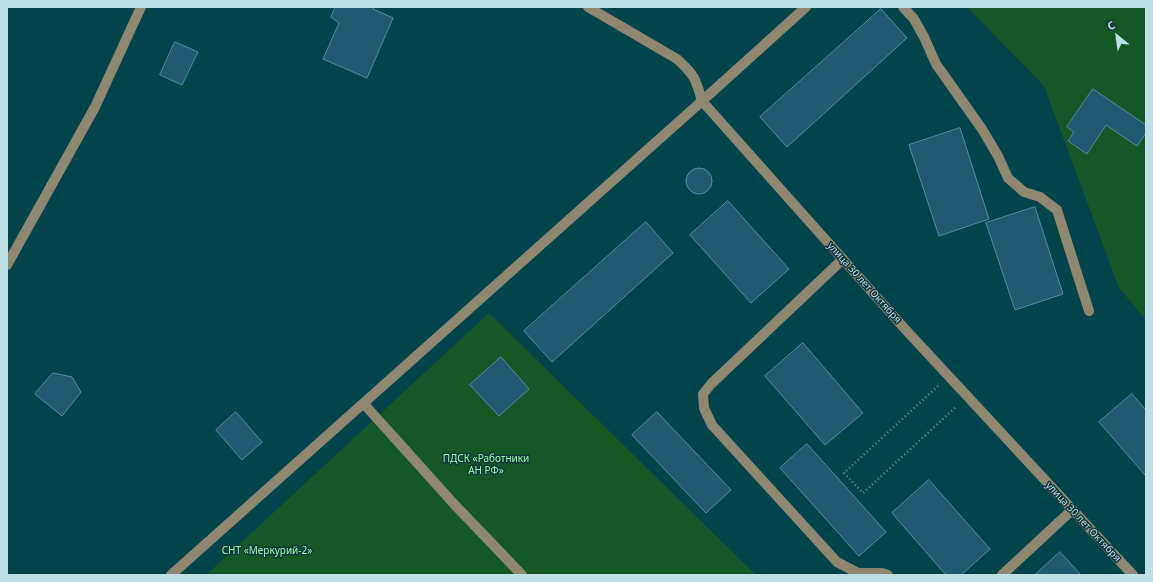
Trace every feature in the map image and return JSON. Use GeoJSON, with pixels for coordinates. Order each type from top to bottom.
{"type":"FeatureCollection","features":[{"type":"Feature","properties":{"kind":"street"},"geometry":{"type":"LineString","coordinates":[[7,265],[95,107],[141,7]]}},
{"type":"Feature","properties":{"kind":"street","name":"улица 30 лет Октября"},"geometry":{"type":"LineString","coordinates":[[588,7],[678,59],[688,69],[695,79],[702,102],[842,260],[1133,575]]}},
{"type":"Feature","properties":{"kind":"street"},"geometry":{"type":"LineString","coordinates":[[171,575],[702,102],[806,7]]}},
{"type":"Feature","properties":{"kind":"street"},"geometry":{"type":"LineString","coordinates":[[904,7],[914,19],[936,64],[982,129],[998,156],[1008,178],[1024,192],[1040,197],[1056,210],[1089,311]]}},
{"type":"Feature","properties":{"kind":"street"},"geometry":{"type":"LineString","coordinates":[[842,260],[711,384],[702,394],[704,408],[712,425],[837,562],[858,573],[882,573],[888,575]]}},
{"type":"Feature","properties":{"kind":"street"},"geometry":{"type":"LineString","coordinates":[[364,404],[454,504],[522,575]]}},
{"type":"Feature","properties":{"kind":"street"},"geometry":{"type":"LineString","coordinates":[[1008,573],[1072,510]]}},
{"type":"Feature","properties":{"kind":"path"},"geometry":{"type":"LineString","coordinates":[[948,376],[844,472],[862,493],[968,397]]}},
{"type":"Feature","properties":{"kind":"green space"},"geometry":{"type":"Polygon","coordinates":[[[967,7],[1146,7],[1146,320],[1119,288],[1044,86],[967,7]]]}},
{"type":"Feature","properties":{"kind":"green space","name":"ПДСК «Работники АН РФ»"},"geometry":{"type":"Polygon","coordinates":[[[489,313],[756,575],[206,575],[489,313]]]}},
{"type":"Feature","properties":{"kind":"building"},"geometry":{"type":"Polygon","coordinates":[[[336,7],[374,7],[373,9],[393,18],[367,78],[323,59],[339,23],[331,17],[336,7]]]}},
{"type":"Feature","properties":{"kind":"building"},"geometry":{"type":"Polygon","coordinates":[[[881,9],[907,38],[787,147],[760,117],[881,9]]]}},
{"type":"Feature","properties":{"kind":"building"},"geometry":{"type":"Polygon","coordinates":[[[175,42],[198,52],[182,85],[160,75],[175,42]]]}},
{"type":"Feature","properties":{"kind":"building"},"geometry":{"type":"Polygon","coordinates":[[[1093,89],[1146,125],[1146,133],[1137,146],[1106,125],[1087,154],[1068,141],[1074,132],[1067,127],[1093,89]]]}},
{"type":"Feature","properties":{"kind":"building"},"geometry":{"type":"Polygon","coordinates":[[[960,128],[989,219],[939,236],[909,145],[960,128]]]}},
{"type":"Feature","properties":{"kind":"building"},"geometry":{"type":"Polygon","coordinates":[[[699,168],[708,172],[712,181],[708,190],[699,194],[690,190],[686,181],[690,172],[699,168]]]}},
{"type":"Feature","properties":{"kind":"building"},"geometry":{"type":"Polygon","coordinates":[[[728,201],[789,269],[751,303],[690,235],[728,201]]]}},
{"type":"Feature","properties":{"kind":"building"},"geometry":{"type":"Polygon","coordinates":[[[1035,207],[1063,294],[1015,310],[986,223],[1035,207]]]}},
{"type":"Feature","properties":{"kind":"building"},"geometry":{"type":"Polygon","coordinates":[[[646,222],[673,253],[552,362],[524,331],[646,222]]]}},
{"type":"Feature","properties":{"kind":"building"},"geometry":{"type":"Polygon","coordinates":[[[803,343],[863,413],[825,445],[765,376],[803,343]]]}},
{"type":"Feature","properties":{"kind":"building"},"geometry":{"type":"Polygon","coordinates":[[[501,357],[529,389],[499,416],[470,385],[501,357]]]}},
{"type":"Feature","properties":{"kind":"building"},"geometry":{"type":"Polygon","coordinates":[[[53,373],[72,377],[81,392],[62,416],[35,394],[53,373]]]}},
{"type":"Feature","properties":{"kind":"building"},"geometry":{"type":"Polygon","coordinates":[[[1132,394],[1146,410],[1146,476],[1099,422],[1132,394]]]}},
{"type":"Feature","properties":{"kind":"building"},"geometry":{"type":"Polygon","coordinates":[[[236,412],[262,442],[242,460],[216,430],[236,412]]]}},
{"type":"Feature","properties":{"kind":"building"},"geometry":{"type":"Polygon","coordinates":[[[657,412],[731,490],[706,513],[632,435],[657,412]]]}},
{"type":"Feature","properties":{"kind":"building"},"geometry":{"type":"Polygon","coordinates":[[[807,444],[886,532],[859,556],[780,468],[807,444]]]}},
{"type":"Feature","properties":{"kind":"building"},"geometry":{"type":"Polygon","coordinates":[[[929,480],[990,549],[961,575],[946,575],[892,513],[929,480]]]}},
{"type":"Feature","properties":{"kind":"building"},"geometry":{"type":"Polygon","coordinates":[[[1060,552],[1081,575],[1035,575],[1060,552]]]}},
{"type":"Feature","properties":{"kind":"park label","name":"СНТ «Меркурий-2»"},"geometry":{"type":"Point","coordinates":[267,551]}}]}
